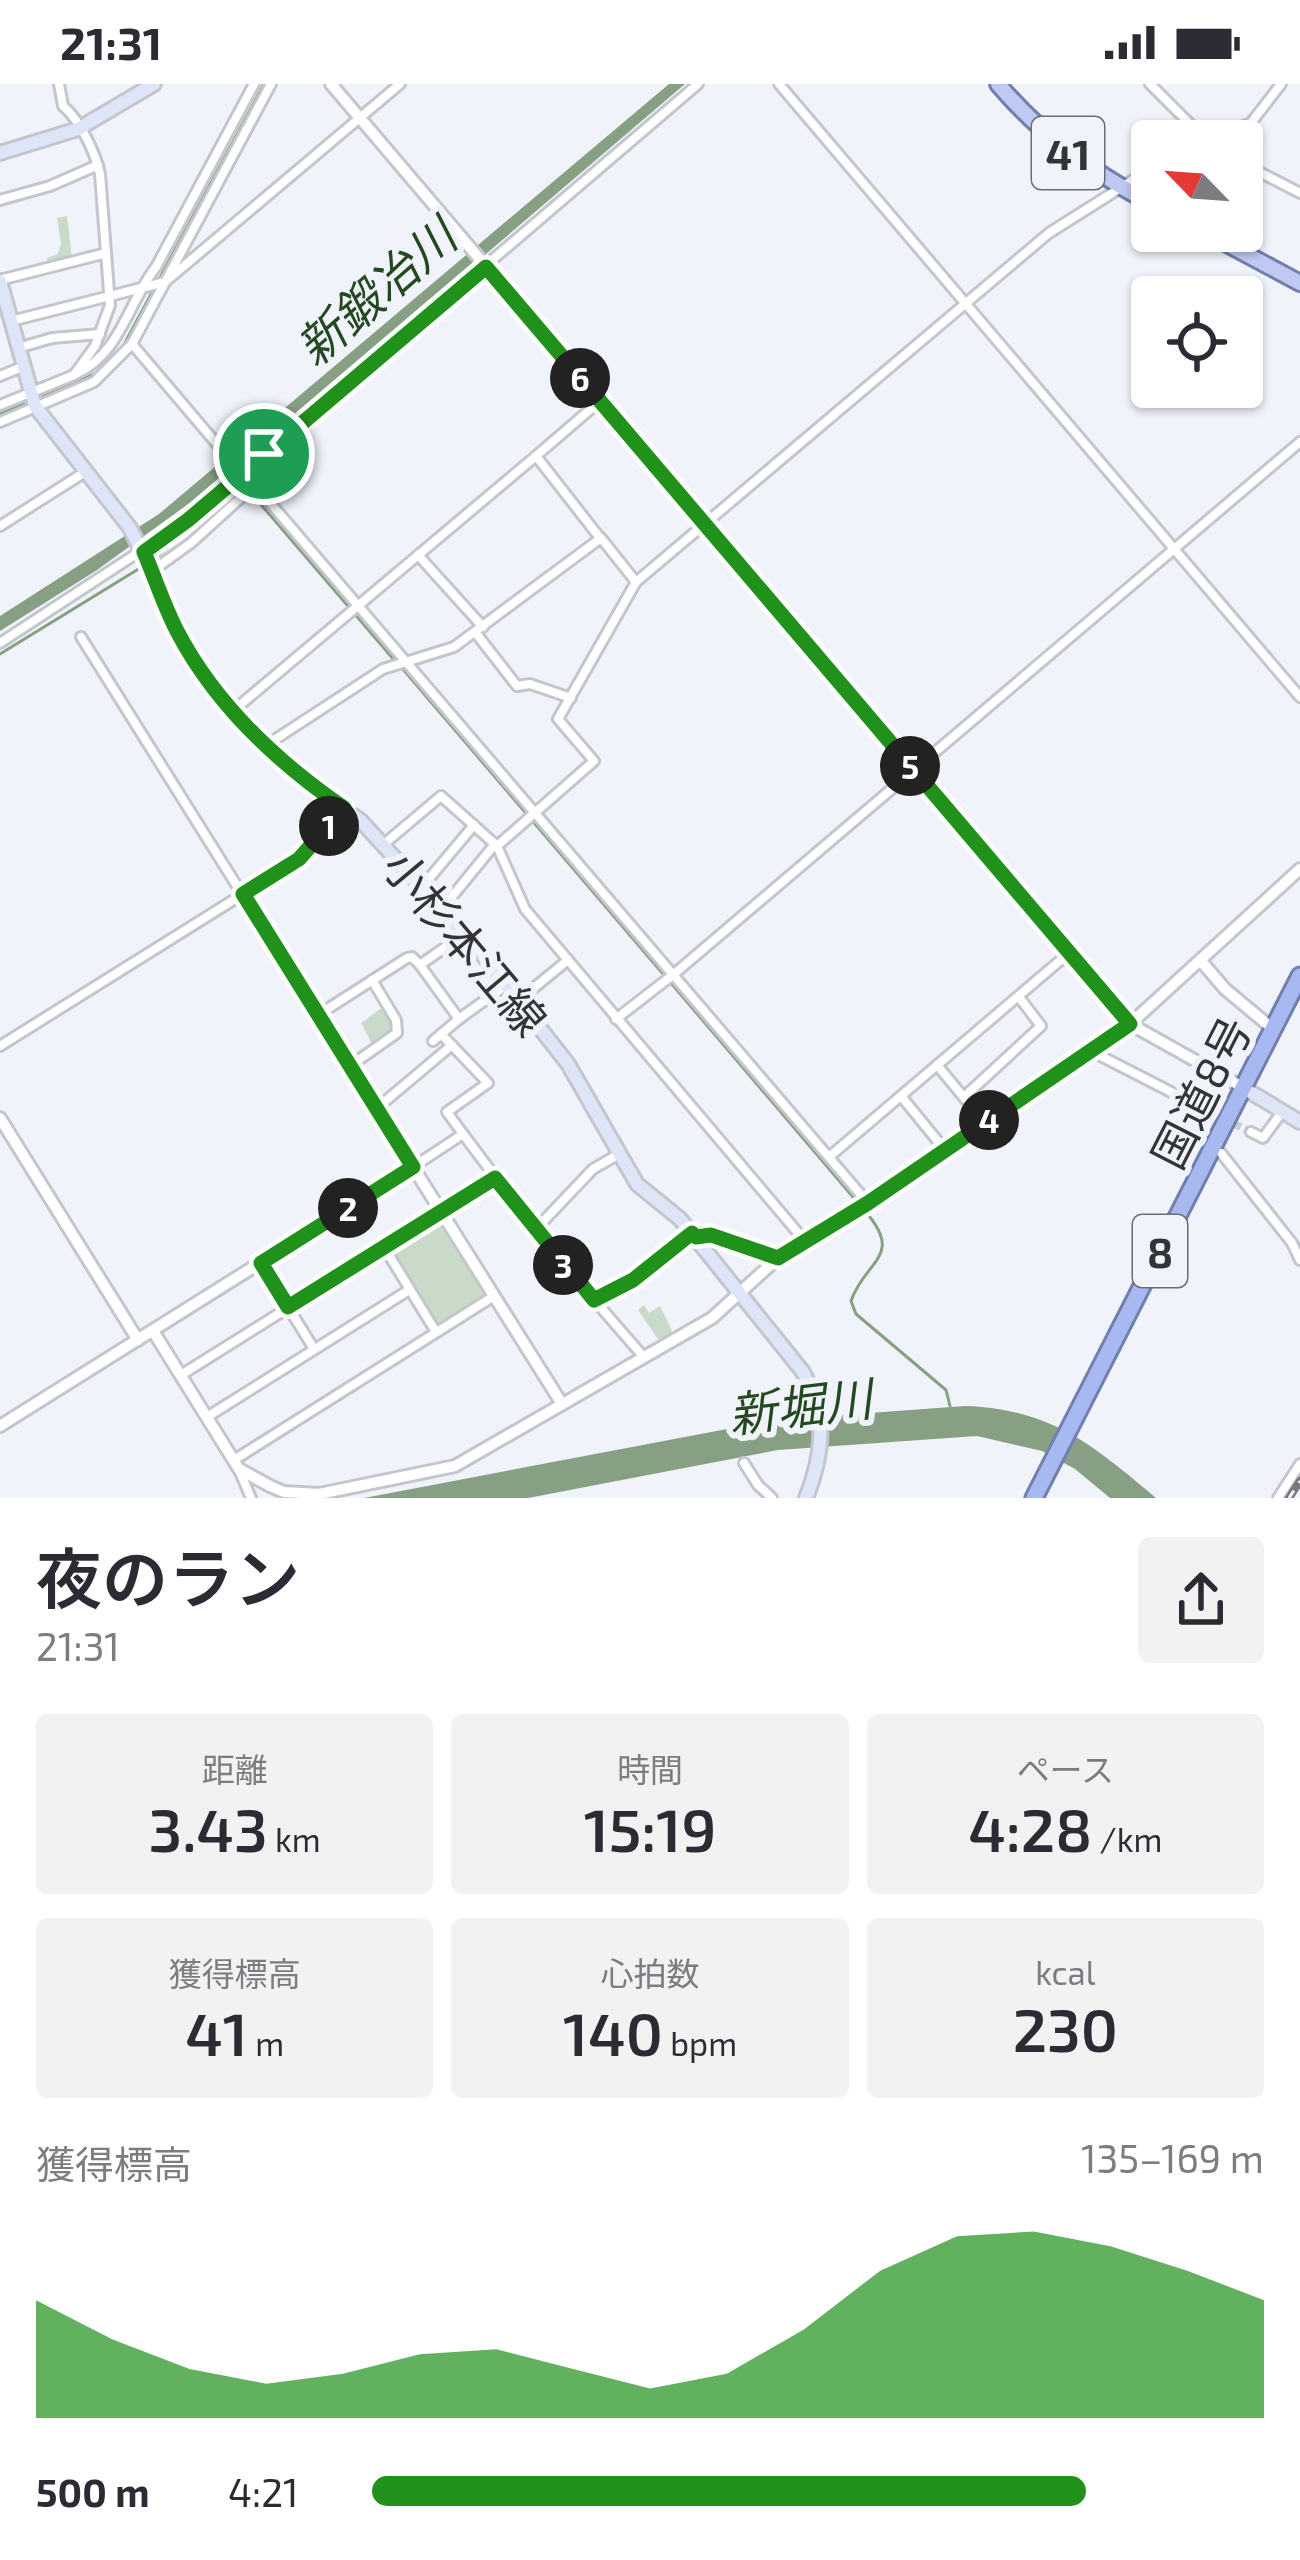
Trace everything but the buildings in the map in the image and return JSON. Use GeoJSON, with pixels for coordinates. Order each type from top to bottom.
{"type":"FeatureCollection","features":[{"type":"Feature","properties":{"kind":"highway","name":"国道8号"},"geometry":{"type":"LineString","coordinates":[[1080,1417],[1221,1153],[1300,976]]}},
{"type":"Feature","properties":{"kind":"highway","name":"国道8号"},"geometry":{"type":"LineString","coordinates":[[1034,1498],[1047,1487],[1248,1090],[1300,998]]}},
{"type":"Feature","properties":{"kind":"main road","name":"41"},"geometry":{"type":"LineString","coordinates":[[998,84],[1049,138],[1131,192]]}},
{"type":"Feature","properties":{"kind":"main road"},"geometry":{"type":"LineString","coordinates":[[0,153],[78,129],[149,85]]}},
{"type":"Feature","properties":{"kind":"main road"},"geometry":{"type":"LineString","coordinates":[[1242,252],[1300,283]]}},
{"type":"Feature","properties":{"kind":"main road","name":"小杉本江線"},"geometry":{"type":"LineString","coordinates":[[0,280],[5,325],[33,401],[130,528],[197,665],[264,746],[384,844],[507,984],[568,1064],[643,1191],[694,1235],[802,1372],[821,1415],[821,1448],[806,1498]]}},
{"type":"Feature","properties":{"kind":"main road"},"geometry":{"type":"LineString","coordinates":[[1248,1090],[1300,1122]]}},
{"type":"Feature","properties":{"kind":"street"},"geometry":{"type":"LineString","coordinates":[[59,84],[64,106],[98,165],[110,305],[100,334],[74,375]]}},
{"type":"Feature","properties":{"kind":"street"},"geometry":{"type":"LineString","coordinates":[[0,422],[92,367],[118,339],[140,287],[156,267],[254,84]]}},
{"type":"Feature","properties":{"kind":"street"},"geometry":{"type":"LineString","coordinates":[[0,405],[33,401],[94,382],[132,344],[271,84]]}},
{"type":"Feature","properties":{"kind":"street"},"geometry":{"type":"LineString","coordinates":[[331,84],[1130,1024],[1248,1090]]}},
{"type":"Feature","properties":{"kind":"street"},"geometry":{"type":"LineString","coordinates":[[5,325],[165,282],[400,84]]}},
{"type":"Feature","properties":{"kind":"street"},"geometry":{"type":"LineString","coordinates":[[0,643],[146,557],[698,84]]}},
{"type":"Feature","properties":{"kind":"street"},"geometry":{"type":"LineString","coordinates":[[779,84],[1300,697]]}},
{"type":"Feature","properties":{"kind":"street"},"geometry":{"type":"LineString","coordinates":[[1150,84],[1186,120]]}},
{"type":"Feature","properties":{"kind":"street"},"geometry":{"type":"LineString","coordinates":[[1253,120],[1281,84]]}},
{"type":"Feature","properties":{"kind":"street"},"geometry":{"type":"LineString","coordinates":[[0,200],[50,186],[98,165]]}},
{"type":"Feature","properties":{"kind":"street"},"geometry":{"type":"LineString","coordinates":[[1263,174],[1300,193]]}},
{"type":"Feature","properties":{"kind":"street"},"geometry":{"type":"LineString","coordinates":[[442,909],[496,845],[594,761],[559,719],[636,582],[1049,233],[1131,181]]}},
{"type":"Feature","properties":{"kind":"street"},"geometry":{"type":"LineString","coordinates":[[0,280],[106,253]]}},
{"type":"Feature","properties":{"kind":"street"},"geometry":{"type":"LineString","coordinates":[[16,348],[52,338],[100,334]]}},
{"type":"Feature","properties":{"kind":"street"},"geometry":{"type":"LineString","coordinates":[[132,344],[221,449]]}},
{"type":"Feature","properties":{"kind":"street"},"geometry":{"type":"LineString","coordinates":[[0,376],[22,367]]}},
{"type":"Feature","properties":{"kind":"street"},"geometry":{"type":"LineString","coordinates":[[234,710],[600,401]]}},
{"type":"Feature","properties":{"kind":"street"},"geometry":{"type":"LineString","coordinates":[[616,1019],[1300,442]]}},
{"type":"Feature","properties":{"kind":"street"},"geometry":{"type":"LineString","coordinates":[[536,456],[636,582]]}},
{"type":"Feature","properties":{"kind":"street"},"geometry":{"type":"LineString","coordinates":[[0,526],[88,471]]}},
{"type":"Feature","properties":{"kind":"street"},"geometry":{"type":"LineString","coordinates":[[146,557],[191,544],[255,484],[868,1203]]}},
{"type":"Feature","properties":{"kind":"street"},"geometry":{"type":"LineString","coordinates":[[264,746],[382,669],[454,647],[600,538]]}},
{"type":"Feature","properties":{"kind":"street"},"geometry":{"type":"LineString","coordinates":[[418,555],[517,686],[530,684],[571,698]]}},
{"type":"Feature","properties":{"kind":"street"},"geometry":{"type":"LineString","coordinates":[[81,637],[562,1404]]}},
{"type":"Feature","properties":{"kind":"street"},"geometry":{"type":"LineString","coordinates":[[384,844],[441,796],[496,845],[525,909],[804,1240]]}},
{"type":"Feature","properties":{"kind":"street"},"geometry":{"type":"LineString","coordinates":[[0,1046],[299,859],[344,808]]}},
{"type":"Feature","properties":{"kind":"street"},"geometry":{"type":"LineString","coordinates":[[422,886],[474,825]]}},
{"type":"Feature","properties":{"kind":"street"},"geometry":{"type":"LineString","coordinates":[[237,1464],[282,1495],[319,1494],[455,1466],[712,1318],[778,1258],[868,1203],[1130,1024],[1300,869]]}},
{"type":"Feature","properties":{"kind":"street"},"geometry":{"type":"LineString","coordinates":[[420,965],[464,934]]}},
{"type":"Feature","properties":{"kind":"street"},"geometry":{"type":"LineString","coordinates":[[829,1157],[1069,953]]}},
{"type":"Feature","properties":{"kind":"street"},"geometry":{"type":"LineString","coordinates":[[318,1015],[412,957],[459,1019]]}},
{"type":"Feature","properties":{"kind":"street"},"geometry":{"type":"LineString","coordinates":[[519,1000],[568,961]]}},
{"type":"Feature","properties":{"kind":"street"},"geometry":{"type":"LineString","coordinates":[[1202,961],[1225,989],[1273,1030]]}},
{"type":"Feature","properties":{"kind":"street"},"geometry":{"type":"LineString","coordinates":[[350,1066],[397,1033],[396,1020],[372,980]]}},
{"type":"Feature","properties":{"kind":"street"},"geometry":{"type":"LineString","coordinates":[[507,984],[437,1037],[488,1083],[447,1112],[535,1231],[642,1355]]}},
{"type":"Feature","properties":{"kind":"street"},"geometry":{"type":"LineString","coordinates":[[964,1097],[1041,1026],[1018,997]]}},
{"type":"Feature","properties":{"kind":"street"},"geometry":{"type":"LineString","coordinates":[[376,1109],[452,1046]]}},
{"type":"Feature","properties":{"kind":"street"},"geometry":{"type":"LineString","coordinates":[[1090,1051],[1212,1113]]}},
{"type":"Feature","properties":{"kind":"street"},"geometry":{"type":"LineString","coordinates":[[937,1065],[986,1123]]}},
{"type":"Feature","properties":{"kind":"street"},"geometry":{"type":"LineString","coordinates":[[901,1096],[945,1150]]}},
{"type":"Feature","properties":{"kind":"street"},"geometry":{"type":"LineString","coordinates":[[1251,1132],[1263,1138],[1282,1112]]}},
{"type":"Feature","properties":{"kind":"street"},"geometry":{"type":"LineString","coordinates":[[0,1118],[138,1340]]}},
{"type":"Feature","properties":{"kind":"street"},"geometry":{"type":"LineString","coordinates":[[0,1426],[463,1135]]}},
{"type":"Feature","properties":{"kind":"street"},"geometry":{"type":"LineString","coordinates":[[1221,1153],[1300,1261]]}},
{"type":"Feature","properties":{"kind":"street"},"geometry":{"type":"LineString","coordinates":[[535,1231],[593,1169],[619,1154]]}},
{"type":"Feature","properties":{"kind":"street"},"geometry":{"type":"LineString","coordinates":[[181,1375],[495,1178]]}},
{"type":"Feature","properties":{"kind":"street"},"geometry":{"type":"LineString","coordinates":[[594,1300],[633,1280],[694,1235],[711,1235],[778,1258]]}},
{"type":"Feature","properties":{"kind":"street"},"geometry":{"type":"LineString","coordinates":[[385,1247],[436,1332]]}},
{"type":"Feature","properties":{"kind":"street"},"geometry":{"type":"LineString","coordinates":[[261,1263],[314,1349]]}},
{"type":"Feature","properties":{"kind":"street"},"geometry":{"type":"LineString","coordinates":[[206,1418],[409,1290]]}},
{"type":"Feature","properties":{"kind":"street"},"geometry":{"type":"LineString","coordinates":[[237,1464],[494,1296]]}},
{"type":"Feature","properties":{"kind":"street"},"geometry":{"type":"LineString","coordinates":[[152,1331],[237,1464],[251,1498]]}},
{"type":"Feature","properties":{"kind":"street"},"geometry":{"type":"LineString","coordinates":[[744,1463],[772,1498]]}},
{"type":"Feature","properties":{"kind":"street"},"geometry":{"type":"LineString","coordinates":[[1278,1498],[1300,1464]]}},
{"type":"Feature","properties":{"kind":"shaded area"},"geometry":{"type":"Polygon","coordinates":[[[669,84],[685,84],[220,481],[97,570],[0,631],[0,616],[159,514],[669,84]]]}},
{"type":"Feature","properties":{"kind":"shaded area"},"geometry":{"type":"Polygon","coordinates":[[[67,216],[72,259],[48,266],[47,258],[58,254],[61,243],[57,218],[67,216]]]}},
{"type":"Feature","properties":{"kind":"shaded area"},"geometry":{"type":"Polygon","coordinates":[[[383,1007],[394,1020],[390,1025],[394,1031],[373,1046],[361,1023],[383,1007]]]}},
{"type":"Feature","properties":{"kind":"shaded area"},"geometry":{"type":"Polygon","coordinates":[[[438,1218],[486,1296],[441,1325],[433,1322],[391,1251],[438,1218]]]}},
{"type":"Feature","properties":{"kind":"shaded area"},"geometry":{"type":"Polygon","coordinates":[[[644,1305],[649,1313],[660,1306],[673,1333],[658,1339],[638,1310],[644,1305]]]}},
{"type":"Feature","properties":{"kind":"shaded area"},"geometry":{"type":"Polygon","coordinates":[[[965,1406],[1047,1422],[1091,1446],[1156,1498],[1110,1498],[1075,1469],[1042,1451],[977,1436],[778,1450],[528,1498],[364,1498],[774,1420],[965,1406]]]}},
{"type":"Feature","properties":{"kind":"waterway"},"geometry":{"type":"LineString","coordinates":[[120,352],[264,84]]}},
{"type":"Feature","properties":{"kind":"waterway"},"geometry":{"type":"LineString","coordinates":[[37,398],[97,373],[109,362]]}},
{"type":"Feature","properties":{"kind":"waterway"},"geometry":{"type":"LineString","coordinates":[[0,414],[29,402]]}},
{"type":"Feature","properties":{"kind":"waterway"},"geometry":{"type":"LineString","coordinates":[[153,560],[230,496]]}},
{"type":"Feature","properties":{"kind":"waterway"},"geometry":{"type":"LineString","coordinates":[[258,501],[395,661]]}},
{"type":"Feature","properties":{"kind":"waterway"},"geometry":{"type":"LineString","coordinates":[[0,654],[145,565]]}},
{"type":"Feature","properties":{"kind":"waterway"},"geometry":{"type":"LineString","coordinates":[[402,668],[664,975]]}},
{"type":"Feature","properties":{"kind":"waterway"},"geometry":{"type":"LineString","coordinates":[[671,983],[859,1204]]}},
{"type":"Feature","properties":{"kind":"waterway"},"geometry":{"type":"LineString","coordinates":[[865,1211],[882,1239],[882,1249],[851,1301],[856,1314],[946,1390],[950,1406]]}},
{"type":"Feature","properties":{"kind":"tunnel"},"geometry":{"type":"LineString","coordinates":[[1212,1113],[1251,1132]]}},
{"type":"Feature","properties":{"kind":"railway"},"geometry":{"type":"LineString","coordinates":[[1289,1498],[1300,1481]]}},
{"type":"Feature","properties":{"kind":"route"},"geometry":{"type":"LineString","coordinates":[[486,267],[1130,1024],[868,1203],[778,1258],[692,1233],[633,1280],[594,1300],[495,1178],[288,1307],[261,1263],[413,1167],[243,894],[299,859],[344,808],[280,762],[197,665],[144,552],[264,454],[486,267]]}},
{"type":"Feature","properties":{"kind":"water label","name":"新鍛冶川"},"geometry":{"type":"Point","coordinates":[375,291]}},
{"type":"Feature","properties":{"kind":"water label","name":"新堀川"},"geometry":{"type":"Point","coordinates":[800,1405]}}]}
